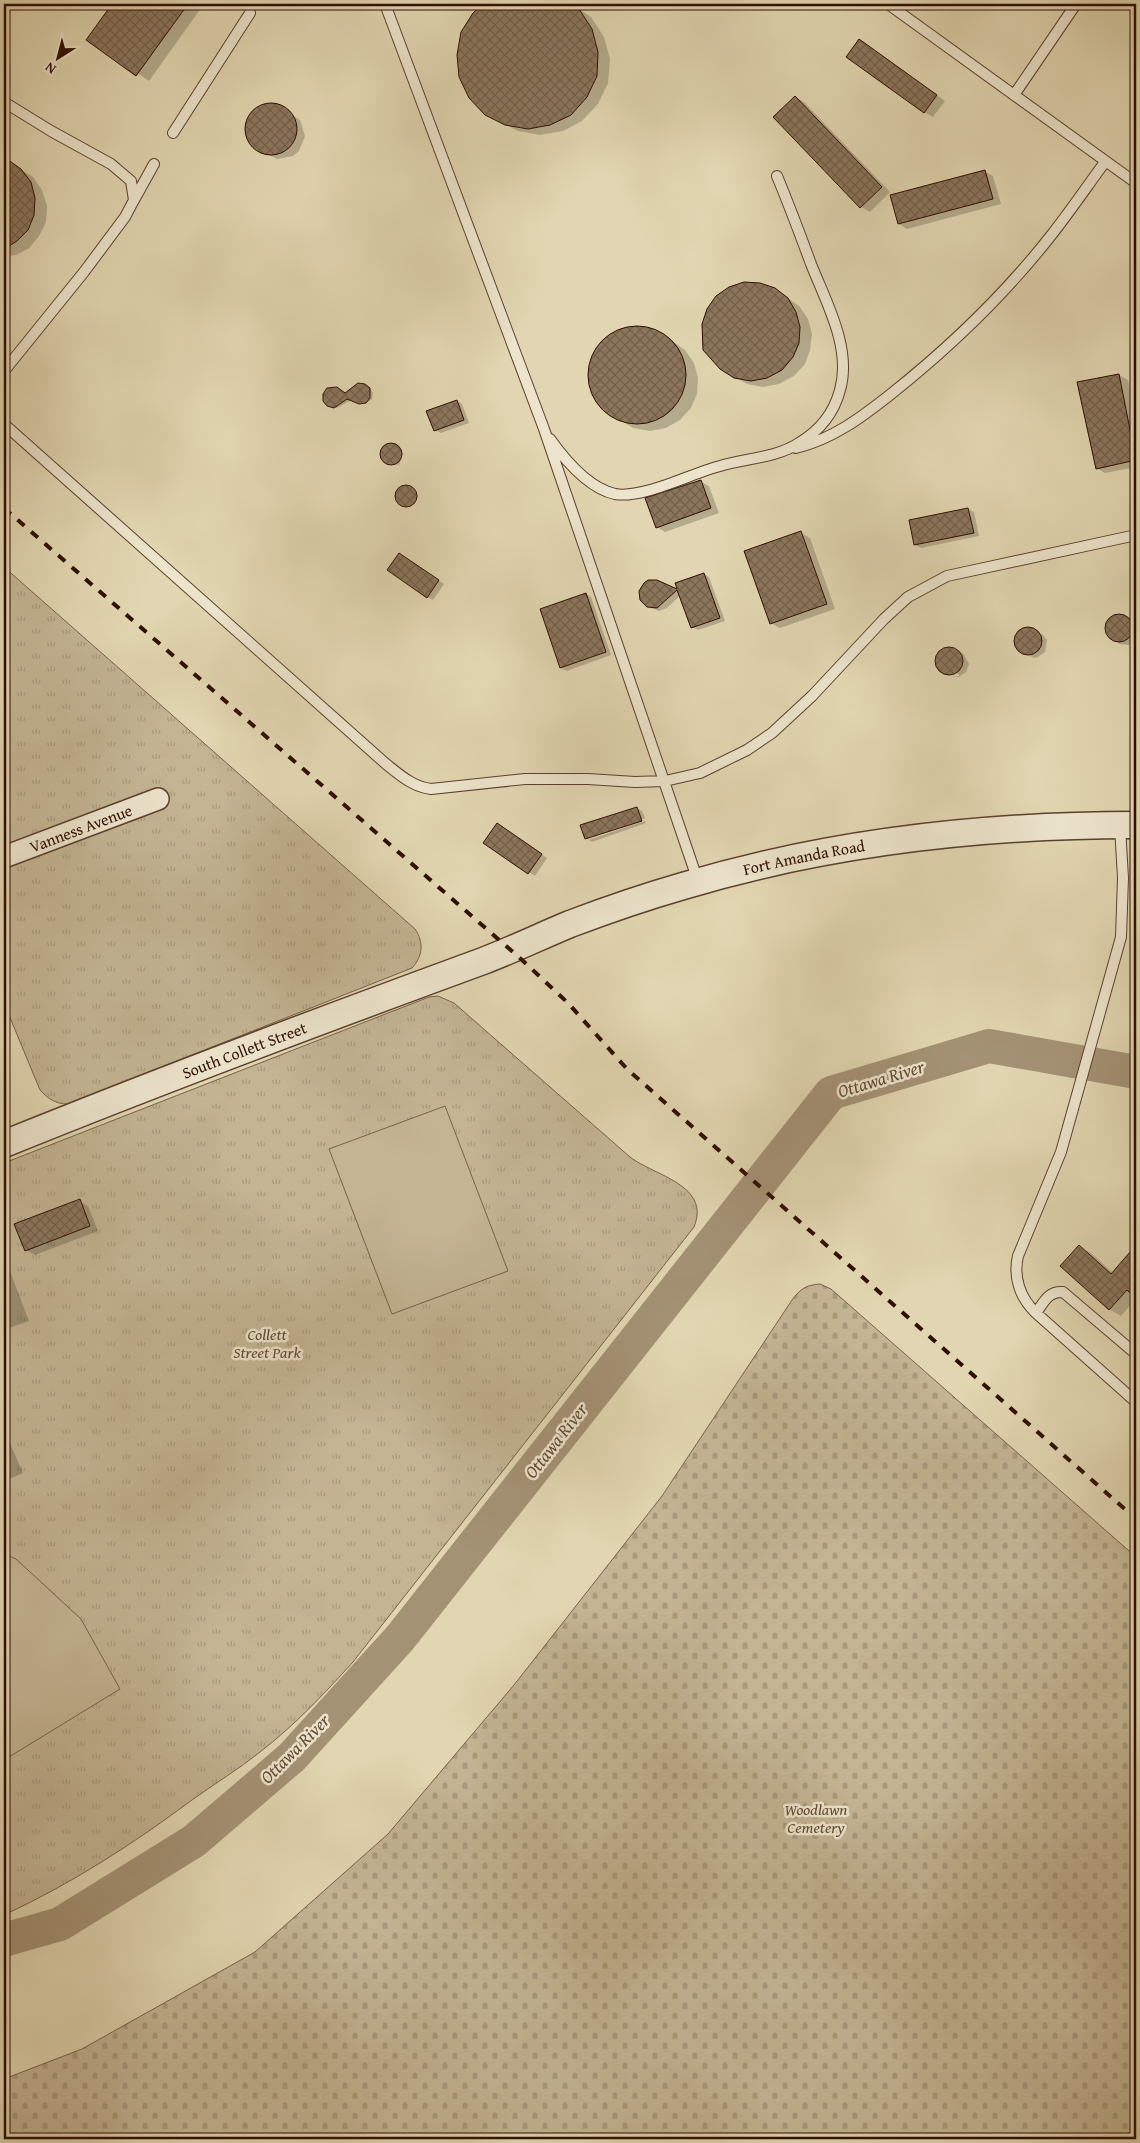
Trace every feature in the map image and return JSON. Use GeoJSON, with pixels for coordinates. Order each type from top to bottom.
{"type":"FeatureCollection","features":[{"type":"Feature","properties":{"kind":"street","name":"Vanness Avenue"},"geometry":{"type":"LineString","coordinates":[[4,857],[158,799]]}},
{"type":"Feature","properties":{"kind":"street","name":"Fort Amanda Road"},"geometry":{"type":"LineString","coordinates":[[486,960],[571,924],[698,882],[793,858],[881,841],[968,832],[1066,826],[1128,825]]}},
{"type":"Feature","properties":{"kind":"street","name":"South Collett Street"},"geometry":{"type":"LineString","coordinates":[[4,1144],[393,993],[486,960]]}},
{"type":"Feature","properties":{"kind":"lane"},"geometry":{"type":"LineString","coordinates":[[385,4],[544,429],[665,780],[698,882]]}},
{"type":"Feature","properties":{"kind":"lane"},"geometry":{"type":"LineString","coordinates":[[888,4],[1136,183]]}},
{"type":"Feature","properties":{"kind":"lane"},"geometry":{"type":"LineString","coordinates":[[1014,94],[1076,4]]}},
{"type":"Feature","properties":{"kind":"lane"},"geometry":{"type":"LineString","coordinates":[[173,133],[250,14]]}},
{"type":"Feature","properties":{"kind":"lane"},"geometry":{"type":"LineString","coordinates":[[4,102],[51,131],[112,164],[131,181],[134,200]]}},
{"type":"Feature","properties":{"kind":"lane"},"geometry":{"type":"LineString","coordinates":[[544,429],[560,452],[584,477],[604,490],[615,494],[638,492],[720,466],[810,445],[834,434],[865,415],[915,374],[967,327],[1053,233],[1105,162]]}},
{"type":"Feature","properties":{"kind":"lane"},"geometry":{"type":"LineString","coordinates":[[4,371],[84,272],[125,217],[154,164]]}},
{"type":"Feature","properties":{"kind":"lane"},"geometry":{"type":"LineString","coordinates":[[777,176],[834,320],[840,347],[842,371],[840,390],[827,418],[808,437],[783,452]]}},
{"type":"Feature","properties":{"kind":"lane"},"geometry":{"type":"LineString","coordinates":[[4,424],[386,764],[412,783],[421,788],[431,789],[525,778],[635,782],[665,780],[700,773],[747,750],[772,733],[812,696],[890,614],[908,598],[947,576],[1136,534]]}},
{"type":"Feature","properties":{"kind":"lane"},"geometry":{"type":"LineString","coordinates":[[1128,825],[1123,878],[1121,937],[1061,1152],[1016,1263],[1017,1279],[1022,1294],[1030,1307],[1136,1402]]}},
{"type":"Feature","properties":{"kind":"lane"},"geometry":{"type":"LineString","coordinates":[[1036,1313],[1048,1295],[1053,1292],[1063,1292],[1136,1354]]}},
{"type":"Feature","properties":{"kind":"green space"},"geometry":{"type":"Polygon","coordinates":[[[4,567],[415,929],[420,939],[421,949],[418,959],[412,968],[68,1104],[56,1102],[43,1093],[40,1090],[4,1003],[4,567]]]}},
{"type":"Feature","properties":{"kind":"green space","name":"Collett Street Park"},"geometry":{"type":"Polygon","coordinates":[[[438,996],[454,1003],[630,1157],[678,1183],[688,1191],[695,1201],[697,1213],[694,1227],[353,1662],[309,1709],[273,1742],[252,1758],[147,1832],[77,1877],[4,1915],[4,1163],[429,997],[438,996]]]}},
{"type":"Feature","properties":{"kind":"green space"},"geometry":{"type":"Polygon","coordinates":[[[445,1106],[508,1271],[392,1314],[329,1149],[445,1106]]]}},
{"type":"Feature","properties":{"kind":"green space","name":"Woodlawn Cemetery"},"geometry":{"type":"Polygon","coordinates":[[[820,1284],[831,1289],[1136,1557],[1136,2139],[4,2139],[4,2079],[82,2049],[255,1952],[388,1834],[514,1685],[662,1496],[795,1296],[801,1290],[811,1285],[820,1284]]]}},
{"type":"Feature","properties":{"kind":"green space"},"geometry":{"type":"Polygon","coordinates":[[[4,1554],[16,1559],[81,1619],[120,1689],[4,1760],[4,1554]]]}},
{"type":"Feature","properties":{"kind":"building"},"geometry":{"type":"Polygon","coordinates":[[[112,4],[188,4],[136,76],[86,40],[112,4]]]}},
{"type":"Feature","properties":{"kind":"building"},"geometry":{"type":"Polygon","coordinates":[[[483,4],[572,4],[579,9],[592,29],[598,52],[597,76],[587,97],[571,115],[550,125],[528,129],[505,125],[485,115],[469,98],[459,77],[457,55],[461,32],[473,13],[483,4]]]}},
{"type":"Feature","properties":{"kind":"building"},"geometry":{"type":"Polygon","coordinates":[[[859,39],[937,95],[924,113],[846,57],[859,39]]]}},
{"type":"Feature","properties":{"kind":"building"},"geometry":{"type":"Polygon","coordinates":[[[795,96],[882,187],[860,208],[773,117],[795,96]]]}},
{"type":"Feature","properties":{"kind":"building"},"geometry":{"type":"Polygon","coordinates":[[[271,103],[281,105],[289,111],[295,119],[297,129],[295,139],[289,147],[281,153],[271,155],[261,153],[253,147],[247,139],[245,129],[247,119],[253,111],[261,105],[271,103]]]}},
{"type":"Feature","properties":{"kind":"building"},"geometry":{"type":"Polygon","coordinates":[[[4,157],[21,169],[31,182],[35,198],[34,215],[28,230],[17,241],[4,249],[4,157]]]}},
{"type":"Feature","properties":{"kind":"building"},"geometry":{"type":"Polygon","coordinates":[[[985,170],[993,199],[898,224],[890,195],[985,170]]]}},
{"type":"Feature","properties":{"kind":"building"},"geometry":{"type":"Polygon","coordinates":[[[744,282],[760,283],[775,288],[788,298],[796,312],[800,327],[799,343],[793,357],[782,370],[767,378],[751,381],[734,378],[720,369],[703,350],[702,324],[707,309],[716,296],[729,287],[744,282]]]}},
{"type":"Feature","properties":{"kind":"building"},"geometry":{"type":"Polygon","coordinates":[[[637,326],[656,330],[672,340],[682,356],[686,375],[682,394],[672,410],[656,420],[637,424],[618,420],[602,410],[592,394],[588,375],[592,356],[602,340],[618,330],[637,326]]]}},
{"type":"Feature","properties":{"kind":"building"},"geometry":{"type":"Polygon","coordinates":[[[1119,374],[1136,460],[1096,469],[1077,382],[1119,374]]]}},
{"type":"Feature","properties":{"kind":"building"},"geometry":{"type":"Polygon","coordinates":[[[358,383],[365,384],[370,388],[370,398],[366,403],[359,404],[347,399],[334,408],[327,406],[323,401],[323,394],[327,388],[337,387],[345,393],[358,383]]]}},
{"type":"Feature","properties":{"kind":"building"},"geometry":{"type":"Polygon","coordinates":[[[457,400],[464,420],[434,431],[426,411],[457,400]]]}},
{"type":"Feature","properties":{"kind":"building"},"geometry":{"type":"Polygon","coordinates":[[[391,443],[399,446],[402,454],[399,462],[391,465],[383,462],[380,454],[383,446],[391,443]]]}},
{"type":"Feature","properties":{"kind":"building"},"geometry":{"type":"Polygon","coordinates":[[[701,480],[711,508],[656,528],[645,498],[701,480]]]}},
{"type":"Feature","properties":{"kind":"building"},"geometry":{"type":"Polygon","coordinates":[[[406,485],[416,492],[417,496],[410,506],[406,507],[396,500],[395,496],[402,486],[406,485]]]}},
{"type":"Feature","properties":{"kind":"building"},"geometry":{"type":"Polygon","coordinates":[[[968,508],[974,533],[914,545],[909,520],[968,508]]]}},
{"type":"Feature","properties":{"kind":"building"},"geometry":{"type":"Polygon","coordinates":[[[801,531],[827,604],[770,624],[744,551],[801,531]]]}},
{"type":"Feature","properties":{"kind":"building"},"geometry":{"type":"Polygon","coordinates":[[[399,553],[439,580],[427,598],[387,570],[399,553]]]}},
{"type":"Feature","properties":{"kind":"building"},"geometry":{"type":"Polygon","coordinates":[[[704,573],[720,618],[691,628],[677,590],[657,608],[647,607],[640,600],[639,591],[648,580],[657,580],[677,589],[675,583],[704,573]]]}},
{"type":"Feature","properties":{"kind":"building"},"geometry":{"type":"Polygon","coordinates":[[[586,593],[606,652],[560,668],[540,609],[586,593]]]}},
{"type":"Feature","properties":{"kind":"building"},"geometry":{"type":"Polygon","coordinates":[[[1119,614],[1129,618],[1133,628],[1129,638],[1119,642],[1109,638],[1105,628],[1109,618],[1119,614]]]}},
{"type":"Feature","properties":{"kind":"building"},"geometry":{"type":"Polygon","coordinates":[[[1028,627],[1038,631],[1042,641],[1038,651],[1028,655],[1018,651],[1014,641],[1018,631],[1028,627]]]}},
{"type":"Feature","properties":{"kind":"building"},"geometry":{"type":"Polygon","coordinates":[[[949,647],[959,651],[963,661],[959,671],[949,675],[939,671],[935,661],[939,651],[949,647]]]}},
{"type":"Feature","properties":{"kind":"building"},"geometry":{"type":"Polygon","coordinates":[[[637,807],[642,821],[585,839],[580,825],[637,807]]]}},
{"type":"Feature","properties":{"kind":"building"},"geometry":{"type":"Polygon","coordinates":[[[497,823],[542,854],[528,874],[483,843],[497,823]]]}},
{"type":"Feature","properties":{"kind":"building"},"geometry":{"type":"Polygon","coordinates":[[[80,1199],[90,1226],[25,1251],[14,1224],[80,1199]]]}},
{"type":"Feature","properties":{"kind":"building"},"geometry":{"type":"Polygon","coordinates":[[[1079,1245],[1111,1274],[1136,1245],[1136,1299],[1127,1290],[1109,1310],[1060,1266],[1079,1245]]]}},
{"type":"Feature","properties":{"kind":"waterway","name":"Ottawa River"},"geometry":{"type":"LineString","coordinates":[[4,1940],[60,1924],[194,1841],[292,1757],[400,1638],[831,1093],[989,1046],[1136,1072]]}},
{"type":"Feature","properties":{"kind":"railway"},"geometry":{"type":"LineString","coordinates":[[4,508],[521,959],[568,1003],[627,1069],[1136,1519]]}}]}
